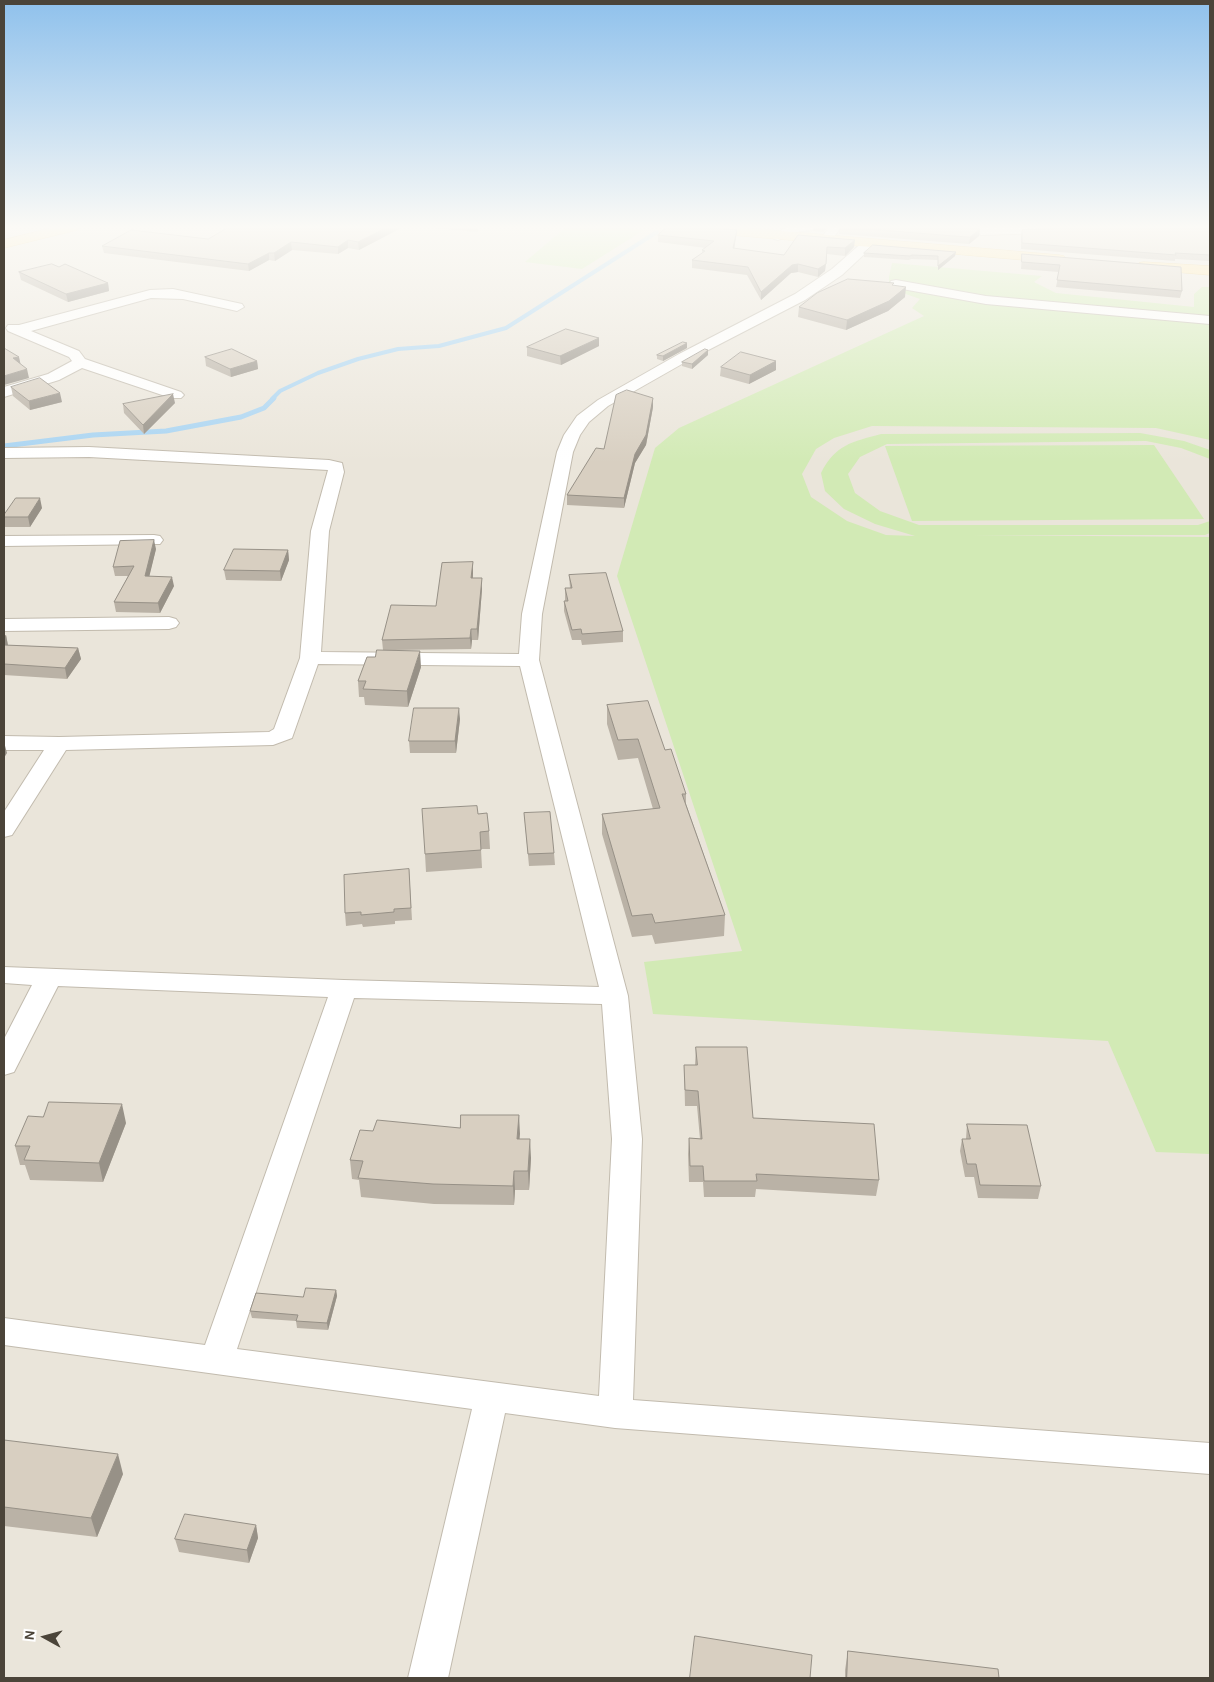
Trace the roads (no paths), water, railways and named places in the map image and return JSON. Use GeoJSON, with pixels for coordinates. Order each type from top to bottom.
{"type":"FeatureCollection","features":[{"type":"Feature","properties":{"kind":"street"},"geometry":{"type":"LineString","coordinates":[[18,330],[108,305]]}},
{"type":"Feature","properties":{"kind":"street"},"geometry":{"type":"LineString","coordinates":[[229,305],[237,308]]}},
{"type":"Feature","properties":{"kind":"street"},"geometry":{"type":"LineString","coordinates":[[615,1413],[627,1139],[615,996],[529,660],[532,614],[565,452],[572,435],[583,419],[603,403],[784,305]]}},
{"type":"Feature","properties":{"kind":"street"},"geometry":{"type":"LineString","coordinates":[[1048,305],[1210,320]]}},
{"type":"Feature","properties":{"kind":"street"},"geometry":{"type":"LineString","coordinates":[[4,325],[74,354],[80,362],[176,395]]}},
{"type":"Feature","properties":{"kind":"street"},"geometry":{"type":"LineString","coordinates":[[4,392],[69,372],[80,362]]}},
{"type":"Feature","properties":{"kind":"street"},"geometry":{"type":"LineString","coordinates":[[4,453],[88,452],[319,464],[336,467],[320,531],[310,658],[284,733],[278,737],[59,744],[4,743]]}},
{"type":"Feature","properties":{"kind":"street"},"geometry":{"type":"LineString","coordinates":[[4,541],[154,540]]}},
{"type":"Feature","properties":{"kind":"street"},"geometry":{"type":"LineString","coordinates":[[4,625],[169,623]]}},
{"type":"Feature","properties":{"kind":"street"},"geometry":{"type":"LineString","coordinates":[[310,658],[529,660]]}},
{"type":"Feature","properties":{"kind":"street"},"geometry":{"type":"LineString","coordinates":[[4,830],[59,744]]}},
{"type":"Feature","properties":{"kind":"street"},"geometry":{"type":"LineString","coordinates":[[4,975],[344,989],[615,996]]}},
{"type":"Feature","properties":{"kind":"street"},"geometry":{"type":"LineString","coordinates":[[4,1065],[49,978]]}},
{"type":"Feature","properties":{"kind":"street"},"geometry":{"type":"LineString","coordinates":[[216,1360],[344,989]]}},
{"type":"Feature","properties":{"kind":"street"},"geometry":{"type":"LineString","coordinates":[[4,1332],[615,1413],[1210,1459]]}},
{"type":"Feature","properties":{"kind":"street"},"geometry":{"type":"LineString","coordinates":[[428,1678],[492,1396]]}},
{"type":"Feature","properties":{"kind":"waterway"},"geometry":{"type":"LineString","coordinates":[[272,399],[280,391],[318,373],[358,359],[398,349],[439,346],[506,328],[541,305]]}},
{"type":"Feature","properties":{"kind":"waterway"},"geometry":{"type":"LineString","coordinates":[[4,446],[93,435],[166,431],[241,417],[264,408],[274,398]]}}]}
